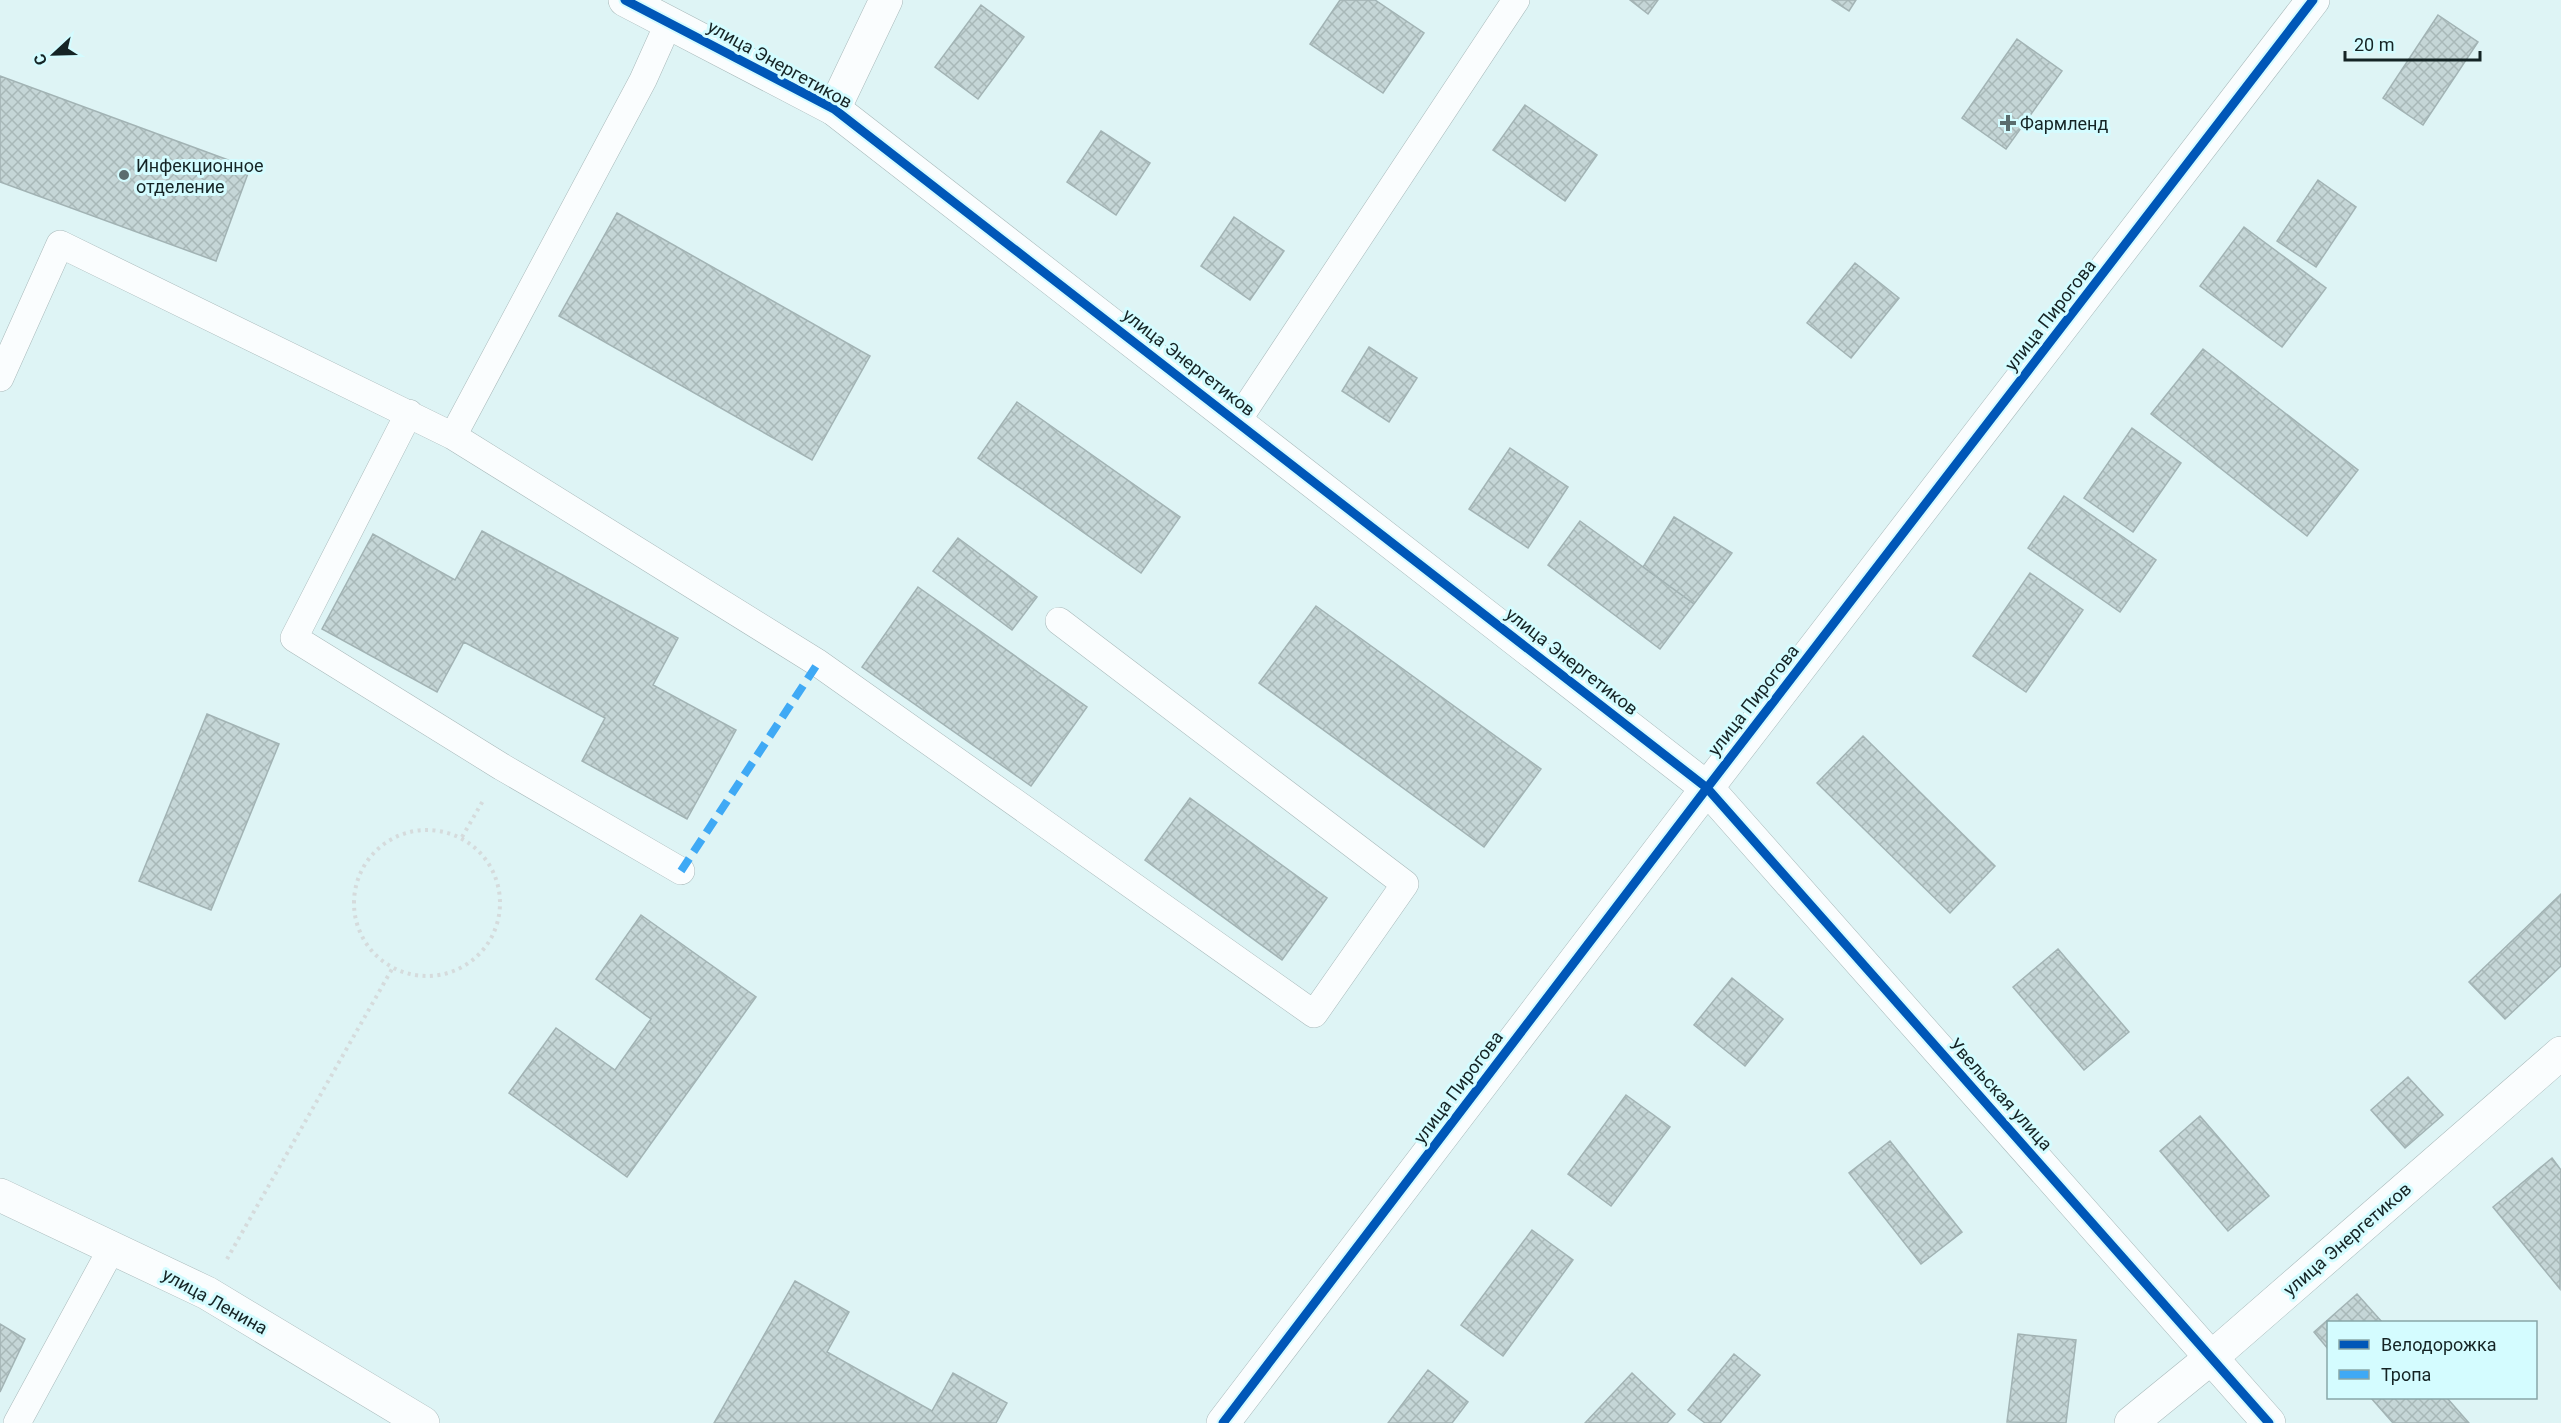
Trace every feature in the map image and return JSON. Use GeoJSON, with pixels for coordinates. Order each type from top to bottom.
{"type":"FeatureCollection","features":[{"type":"Feature","properties":{"kind":"street","name":"улица Энергетиков"},"geometry":{"type":"LineString","coordinates":[[626,0],[834,109],[1238,420],[1707,788]]}},
{"type":"Feature","properties":{"kind":"street"},"geometry":{"type":"LineString","coordinates":[[834,109],[886,0]]}},
{"type":"Feature","properties":{"kind":"street","name":"улица Пирогова"},"geometry":{"type":"LineString","coordinates":[[1223,1423],[1707,788],[2313,0]]}},
{"type":"Feature","properties":{"kind":"street","name":"Увельская улица"},"geometry":{"type":"LineString","coordinates":[[1707,788],[2269,1423]]}},
{"type":"Feature","properties":{"kind":"street","name":"улица Энергетиков"},"geometry":{"type":"LineString","coordinates":[[2131,1423],[2212,1357],[2561,1053]]}},
{"type":"Feature","properties":{"kind":"street","name":"улица Ленина"},"geometry":{"type":"LineString","coordinates":[[0,1195],[207,1293],[423,1423]]}},
{"type":"Feature","properties":{"kind":"lane"},"geometry":{"type":"LineString","coordinates":[[1238,420],[1516,0]]}},
{"type":"Feature","properties":{"kind":"lane"},"geometry":{"type":"LineString","coordinates":[[453,436],[643,80],[669,22]]}},
{"type":"Feature","properties":{"kind":"lane"},"geometry":{"type":"LineString","coordinates":[[0,378],[60,244],[453,436],[818,663],[1314,1014],[1405,884],[1059,621]]}},
{"type":"Feature","properties":{"kind":"lane"},"geometry":{"type":"LineString","coordinates":[[408,413],[294,638],[502,767],[681,871]]}},
{"type":"Feature","properties":{"kind":"lane"},"geometry":{"type":"LineString","coordinates":[[17,1423],[112,1248]]}},
{"type":"Feature","properties":{"kind":"path"},"geometry":{"type":"LineString","coordinates":[[411,830],[440,830],[462,837],[492,868],[500,893],[499,919],[489,943],[479,956],[458,970],[433,977],[392,969],[372,954],[359,932],[352,900],[358,875],[371,853],[387,840],[411,830]]}},
{"type":"Feature","properties":{"kind":"path"},"geometry":{"type":"LineString","coordinates":[[207,1293],[392,969]]}},
{"type":"Feature","properties":{"kind":"building"},"geometry":{"type":"Polygon","coordinates":[[[1340,0],[1375,0],[1424,33],[1383,93],[1310,44],[1340,0]]]}},
{"type":"Feature","properties":{"kind":"building"},"geometry":{"type":"Polygon","coordinates":[[[1630,0],[1658,0],[1648,14],[1630,0]]]}},
{"type":"Feature","properties":{"kind":"building"},"geometry":{"type":"Polygon","coordinates":[[[1832,0],[1856,0],[1849,11],[1832,0]]]}},
{"type":"Feature","properties":{"kind":"building"},"geometry":{"type":"Polygon","coordinates":[[[981,5],[1024,37],[978,99],[935,67],[981,5]]]}},
{"type":"Feature","properties":{"kind":"building"},"geometry":{"type":"Polygon","coordinates":[[[2438,15],[2478,42],[2423,125],[2383,98],[2438,15]]]}},
{"type":"Feature","properties":{"kind":"building"},"geometry":{"type":"Polygon","coordinates":[[[2017,39],[2062,71],[2006,149],[1962,118],[2017,39]]]}},
{"type":"Feature","properties":{"kind":"building","name":"Инфекционное отделение"},"geometry":{"type":"Polygon","coordinates":[[[0,76],[250,168],[216,261],[0,182],[0,76]]]}},
{"type":"Feature","properties":{"kind":"building"},"geometry":{"type":"Polygon","coordinates":[[[1525,105],[1597,155],[1565,201],[1493,150],[1525,105]]]}},
{"type":"Feature","properties":{"kind":"building"},"geometry":{"type":"Polygon","coordinates":[[[1101,131],[1150,163],[1116,215],[1067,182],[1101,131]]]}},
{"type":"Feature","properties":{"kind":"building"},"geometry":{"type":"Polygon","coordinates":[[[2318,180],[2356,207],[2316,267],[2277,241],[2318,180]]]}},
{"type":"Feature","properties":{"kind":"building"},"geometry":{"type":"Polygon","coordinates":[[[617,213],[870,356],[812,460],[559,316],[617,213]]]}},
{"type":"Feature","properties":{"kind":"building"},"geometry":{"type":"Polygon","coordinates":[[[1234,217],[1284,251],[1250,300],[1201,266],[1234,217]]]}},
{"type":"Feature","properties":{"kind":"building"},"geometry":{"type":"Polygon","coordinates":[[[2244,227],[2326,288],[2282,347],[2200,286],[2244,227]]]}},
{"type":"Feature","properties":{"kind":"building"},"geometry":{"type":"Polygon","coordinates":[[[1855,263],[1899,298],[1851,358],[1807,323],[1855,263]]]}},
{"type":"Feature","properties":{"kind":"building"},"geometry":{"type":"Polygon","coordinates":[[[1369,347],[1417,378],[1389,422],[1342,391],[1369,347]]]}},
{"type":"Feature","properties":{"kind":"building"},"geometry":{"type":"Polygon","coordinates":[[[2203,349],[2358,470],[2307,536],[2151,414],[2203,349]]]}},
{"type":"Feature","properties":{"kind":"building"},"geometry":{"type":"Polygon","coordinates":[[[1017,402],[1180,517],[1141,573],[978,458],[1017,402]]]}},
{"type":"Feature","properties":{"kind":"building"},"geometry":{"type":"Polygon","coordinates":[[[2132,428],[2181,463],[2133,532],[2084,498],[2132,428]]]}},
{"type":"Feature","properties":{"kind":"building"},"geometry":{"type":"Polygon","coordinates":[[[1510,448],[1568,487],[1528,548],[1469,509],[1510,448]]]}},
{"type":"Feature","properties":{"kind":"building"},"geometry":{"type":"Polygon","coordinates":[[[2064,496],[2156,560],[2120,612],[2028,548],[2064,496]]]}},
{"type":"Feature","properties":{"kind":"building"},"geometry":{"type":"Polygon","coordinates":[[[1674,517],[1732,553],[1694,604],[1643,567],[1674,517]]]}},
{"type":"Feature","properties":{"kind":"building"},"geometry":{"type":"Polygon","coordinates":[[[1580,521],[1694,604],[1660,649],[1548,565],[1580,521]]]}},
{"type":"Feature","properties":{"kind":"building"},"geometry":{"type":"Polygon","coordinates":[[[482,531],[678,638],[653,685],[736,730],[687,819],[582,761],[605,718],[464,642],[437,692],[322,629],[373,534],[455,580],[482,531]]]}},
{"type":"Feature","properties":{"kind":"building"},"geometry":{"type":"Polygon","coordinates":[[[958,538],[1037,597],[1012,630],[933,571],[958,538]]]}},
{"type":"Feature","properties":{"kind":"building"},"geometry":{"type":"Polygon","coordinates":[[[2030,573],[2083,610],[2026,692],[1973,656],[2030,573]]]}},
{"type":"Feature","properties":{"kind":"building"},"geometry":{"type":"Polygon","coordinates":[[[918,587],[1087,707],[1031,786],[862,667],[918,587]]]}},
{"type":"Feature","properties":{"kind":"building"},"geometry":{"type":"Polygon","coordinates":[[[1316,606],[1541,769],[1484,847],[1259,683],[1316,606]]]}},
{"type":"Feature","properties":{"kind":"building"},"geometry":{"type":"Polygon","coordinates":[[[207,714],[279,744],[211,910],[139,881],[207,714]]]}},
{"type":"Feature","properties":{"kind":"building"},"geometry":{"type":"Polygon","coordinates":[[[1863,736],[1995,866],[1950,913],[1817,783],[1863,736]]]}},
{"type":"Feature","properties":{"kind":"building"},"geometry":{"type":"Polygon","coordinates":[[[1190,798],[1327,898],[1282,960],[1145,860],[1190,798]]]}},
{"type":"Feature","properties":{"kind":"building"},"geometry":{"type":"Polygon","coordinates":[[[2561,894],[2561,966],[2505,1019],[2469,982],[2561,894]]]}},
{"type":"Feature","properties":{"kind":"building"},"geometry":{"type":"Polygon","coordinates":[[[641,915],[756,997],[627,1177],[509,1093],[556,1028],[615,1070],[651,1019],[596,979],[641,915]]]}},
{"type":"Feature","properties":{"kind":"building"},"geometry":{"type":"Polygon","coordinates":[[[2058,949],[2129,1032],[2084,1070],[2013,987],[2058,949]]]}},
{"type":"Feature","properties":{"kind":"building"},"geometry":{"type":"Polygon","coordinates":[[[1732,978],[1783,1019],[1745,1066],[1694,1025],[1732,978]]]}},
{"type":"Feature","properties":{"kind":"building"},"geometry":{"type":"Polygon","coordinates":[[[2408,1077],[2443,1115],[2405,1148],[2371,1110],[2408,1077]]]}},
{"type":"Feature","properties":{"kind":"building"},"geometry":{"type":"Polygon","coordinates":[[[1626,1095],[1670,1127],[1611,1206],[1568,1174],[1626,1095]]]}},
{"type":"Feature","properties":{"kind":"building"},"geometry":{"type":"Polygon","coordinates":[[[2200,1116],[2269,1196],[2228,1231],[2160,1151],[2200,1116]]]}},
{"type":"Feature","properties":{"kind":"building"},"geometry":{"type":"Polygon","coordinates":[[[1890,1141],[1962,1232],[1921,1264],[1849,1173],[1890,1141]]]}},
{"type":"Feature","properties":{"kind":"building"},"geometry":{"type":"Polygon","coordinates":[[[2552,1158],[2561,1170],[2560,1289],[2493,1207],[2552,1158]]]}},
{"type":"Feature","properties":{"kind":"building"},"geometry":{"type":"Polygon","coordinates":[[[1532,1230],[1573,1260],[1503,1356],[1461,1325],[1532,1230]]]}},
{"type":"Feature","properties":{"kind":"building"},"geometry":{"type":"Polygon","coordinates":[[[795,1281],[849,1312],[827,1352],[932,1411],[953,1373],[1007,1403],[996,1423],[714,1423],[795,1281]]]}},
{"type":"Feature","properties":{"kind":"building"},"geometry":{"type":"Polygon","coordinates":[[[2357,1294],[2381,1321],[2327,1321],[2327,1348],[2314,1332],[2357,1294]]]}},
{"type":"Feature","properties":{"kind":"building"},"geometry":{"type":"Polygon","coordinates":[[[0,1324],[25,1339],[0,1392],[0,1324]]]}},
{"type":"Feature","properties":{"kind":"building"},"geometry":{"type":"Polygon","coordinates":[[[2018,1334],[2076,1340],[2066,1423],[2007,1422],[2018,1334]]]}},
{"type":"Feature","properties":{"kind":"building"},"geometry":{"type":"Polygon","coordinates":[[[1734,1354],[1760,1375],[1720,1423],[1705,1423],[1688,1410],[1734,1354]]]}},
{"type":"Feature","properties":{"kind":"building"},"geometry":{"type":"Polygon","coordinates":[[[1428,1370],[1468,1402],[1452,1423],[1388,1423],[1428,1370]]]}},
{"type":"Feature","properties":{"kind":"building"},"geometry":{"type":"Polygon","coordinates":[[[1632,1373],[1675,1414],[1667,1423],[1585,1423],[1632,1373]]]}},
{"type":"Feature","properties":{"kind":"building"},"geometry":{"type":"Polygon","coordinates":[[[2372,1399],[2448,1399],[2469,1423],[2393,1423],[2372,1399]]]}},
{"type":"Feature","properties":{"kind":"marked path"},"geometry":{"type":"LineString","coordinates":[[681,871],[818,663]]}},
{"type":"Feature","properties":{"kind":"cycle path"},"geometry":{"type":"LineString","coordinates":[[625,0],[834,109],[1707,788],[2269,1423]]}},
{"type":"Feature","properties":{"kind":"cycle path"},"geometry":{"type":"LineString","coordinates":[[1223,1423],[1707,788],[2313,0]]}},
{"type":"Feature","properties":{"kind":"place","name":"Фармленд"},"geometry":{"type":"Point","coordinates":[2008,123]}},
{"type":"Feature","properties":{"kind":"place","name":"Инфекционное отделение"},"geometry":{"type":"Point","coordinates":[124,175]}}]}
